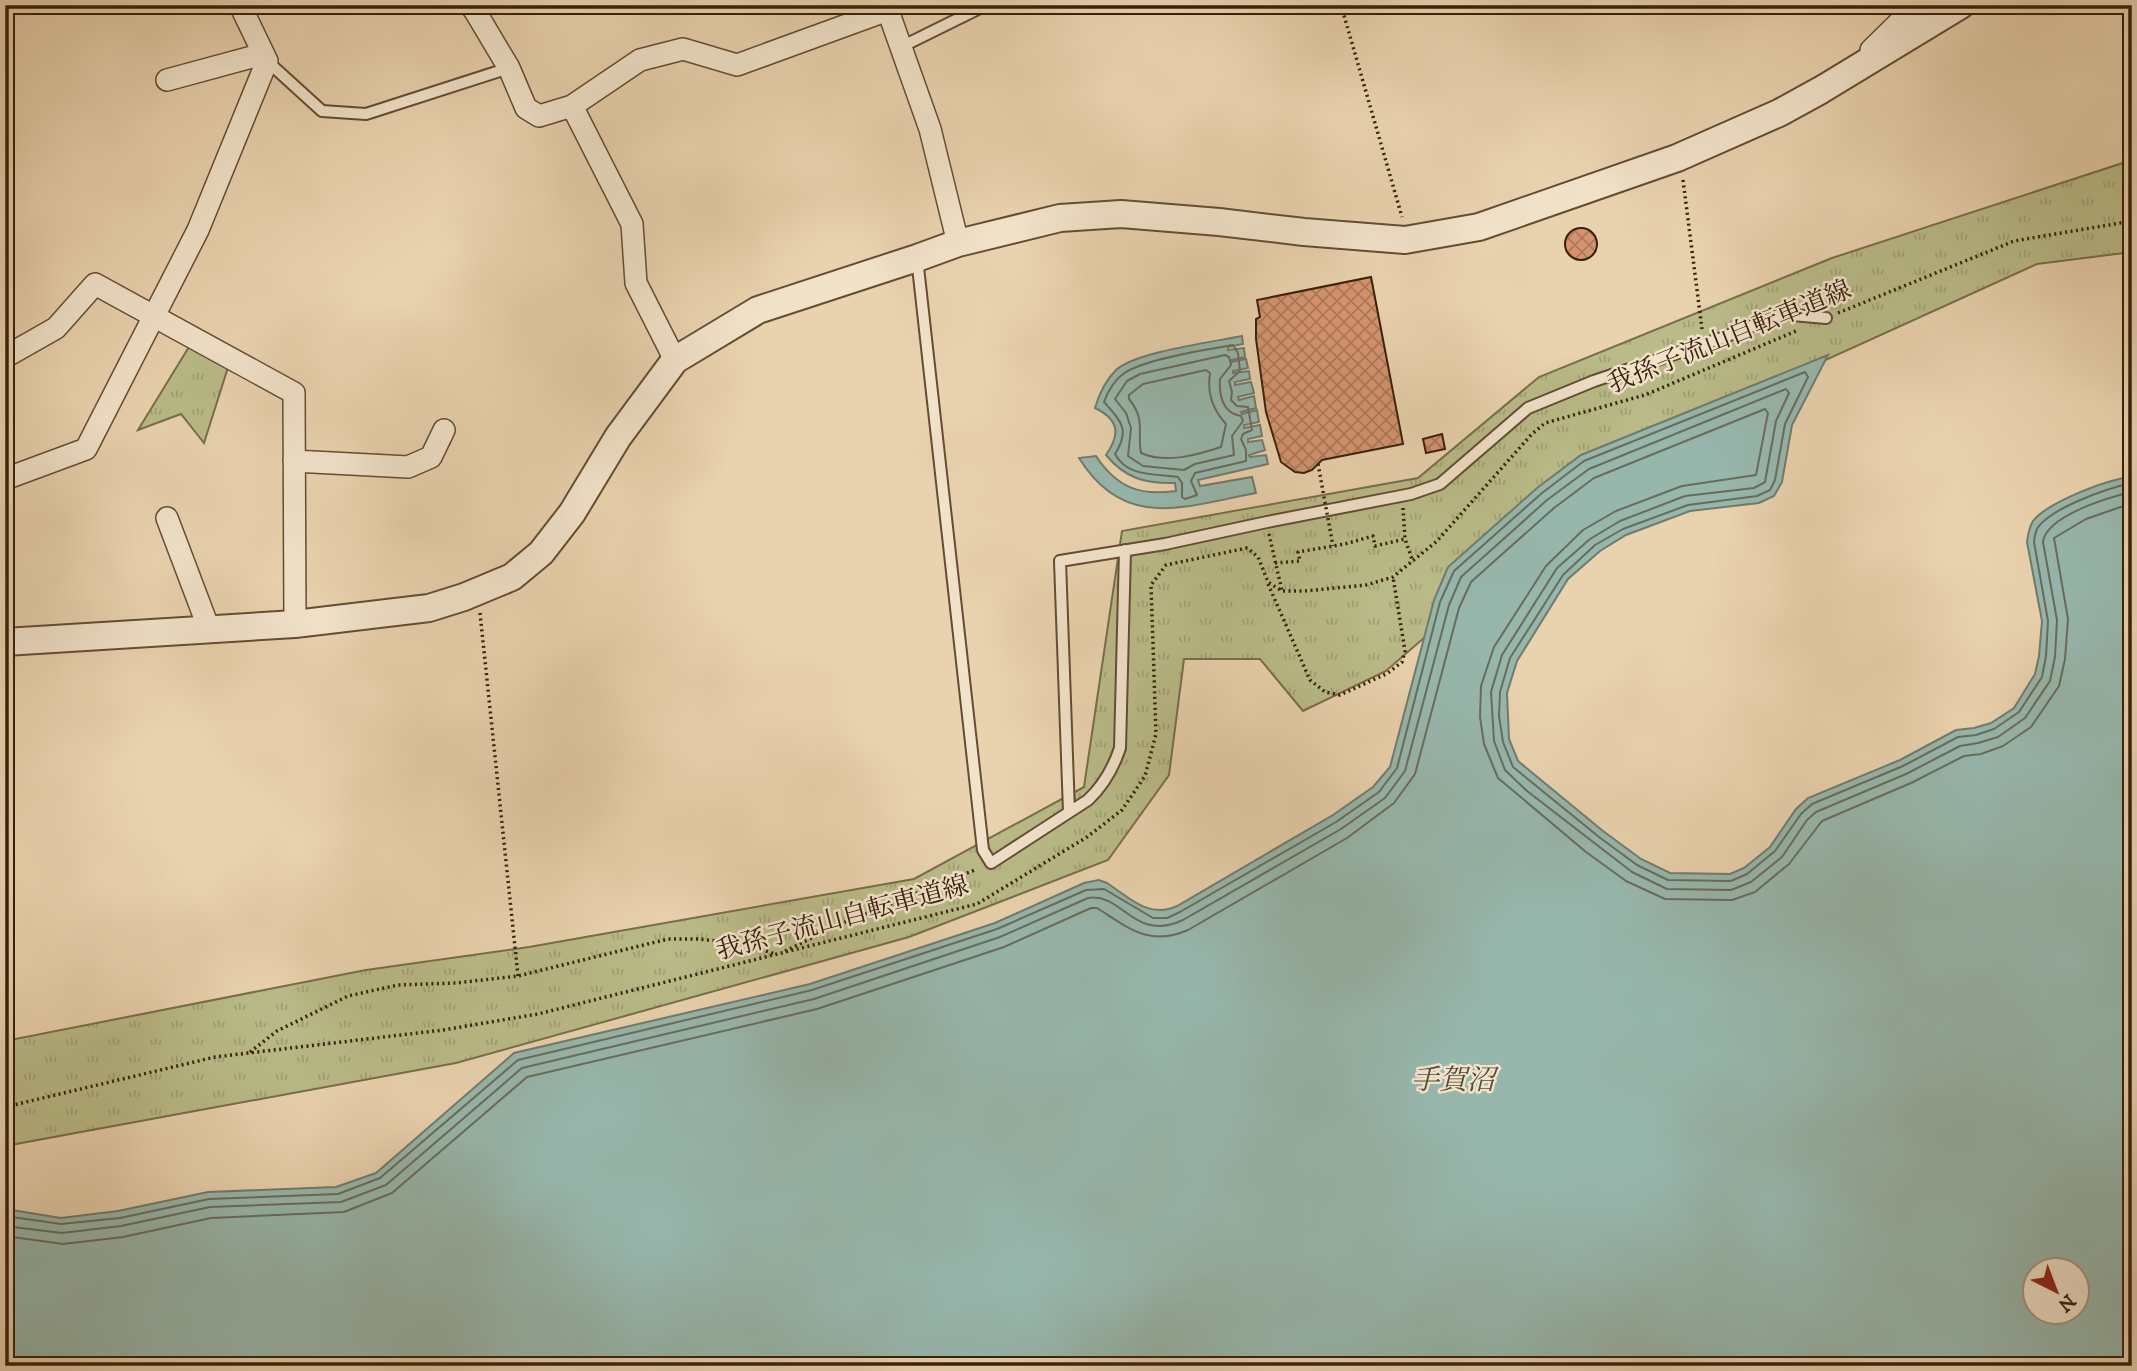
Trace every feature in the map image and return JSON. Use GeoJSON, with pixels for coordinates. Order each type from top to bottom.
{"type":"FeatureCollection","features":[{"type":"Feature","properties":{"kind":"street"},"geometry":{"type":"LineString","coordinates":[[5,479],[86,449],[198,230],[265,57],[240,5]]}},
{"type":"Feature","properties":{"kind":"street"},"geometry":{"type":"LineString","coordinates":[[470,5],[509,68],[526,108],[539,116],[572,106],[640,60],[683,49],[737,65],[887,8],[930,129],[958,243]]}},
{"type":"Feature","properties":{"kind":"street"},"geometry":{"type":"LineString","coordinates":[[1842,78],[1917,5]]}},
{"type":"Feature","properties":{"kind":"street"},"geometry":{"type":"LineString","coordinates":[[5,642],[295,624],[429,608],[478,592],[512,577],[541,553],[572,513],[618,437],[675,360],[758,310],[958,243],[1060,218],[1121,214],[1405,240],[1479,227],[1677,158],[1779,113],[1961,5]]}},
{"type":"Feature","properties":{"kind":"street"},"geometry":{"type":"LineString","coordinates":[[167,80],[265,57]]}},
{"type":"Feature","properties":{"kind":"street"},"geometry":{"type":"LineString","coordinates":[[572,106],[632,224],[636,282],[675,360]]}},
{"type":"Feature","properties":{"kind":"street"},"geometry":{"type":"LineString","coordinates":[[5,356],[56,328],[96,284],[294,393],[295,624]]}},
{"type":"Feature","properties":{"kind":"street"},"geometry":{"type":"LineString","coordinates":[[294,460],[408,467],[431,457],[444,430]]}},
{"type":"Feature","properties":{"kind":"street"},"geometry":{"type":"LineString","coordinates":[[167,518],[209,629]]}},
{"type":"Feature","properties":{"kind":"lane"},"geometry":{"type":"LineString","coordinates":[[901,47],[986,5]]}},
{"type":"Feature","properties":{"kind":"lane"},"geometry":{"type":"LineString","coordinates":[[265,57],[322,111],[366,114],[509,68]]}},
{"type":"Feature","properties":{"kind":"lane"},"geometry":{"type":"LineString","coordinates":[[917,258],[982,850],[991,863],[1088,800],[1101,788],[1114,767],[1120,748],[1125,550]]}},
{"type":"Feature","properties":{"kind":"lane"},"geometry":{"type":"LineString","coordinates":[[1069,812],[1059,561],[1411,494],[1440,484],[1528,408],[1594,381],[1704,344],[1781,314],[1826,318]]}},
{"type":"Feature","properties":{"kind":"path"},"geometry":{"type":"LineString","coordinates":[[1341,5],[1402,216],[1405,240]]}},
{"type":"Feature","properties":{"kind":"path"},"geometry":{"type":"LineString","coordinates":[[1677,158],[1681,169],[1704,344]]}},
{"type":"Feature","properties":{"kind":"path","name":"我孫子流山自転車道線"},"geometry":{"type":"LineString","coordinates":[[5,1107],[215,1057],[443,1030],[538,1014],[976,904],[1087,836],[1122,810],[1145,776],[1156,734],[1151,585],[1166,565],[1247,548],[1258,557],[1268,582],[1282,591],[1366,585],[1393,577],[1437,541],[1531,435],[1545,423],[1645,395],[2014,242],[2132,221]]}},
{"type":"Feature","properties":{"kind":"path"},"geometry":{"type":"LineString","coordinates":[[1318,464],[1333,546]]}},
{"type":"Feature","properties":{"kind":"path"},"geometry":{"type":"LineString","coordinates":[[1404,516],[1405,539],[1413,562]]}},
{"type":"Feature","properties":{"kind":"path"},"geometry":{"type":"LineString","coordinates":[[1275,564],[1300,561],[1298,552],[1373,536],[1375,546],[1405,539]]}},
{"type":"Feature","properties":{"kind":"path"},"geometry":{"type":"LineString","coordinates":[[1271,543],[1282,591]]}},
{"type":"Feature","properties":{"kind":"path"},"geometry":{"type":"LineString","coordinates":[[1268,582],[1310,680],[1325,692],[1340,695],[1388,673],[1402,662],[1405,651],[1393,577]]}},
{"type":"Feature","properties":{"kind":"path"},"geometry":{"type":"LineString","coordinates":[[478,592],[518,976]]}},
{"type":"Feature","properties":{"kind":"path"},"geometry":{"type":"LineString","coordinates":[[248,1053],[278,1031],[348,996],[398,985],[456,983],[518,976],[668,939],[747,944],[777,955],[843,923],[991,863]]}},
{"type":"Feature","properties":{"kind":"green space"},"geometry":{"type":"Polygon","coordinates":[[[2132,160],[2132,252],[2037,264],[1654,438],[1386,671],[1303,711],[1260,659],[1184,659],[1169,775],[1108,860],[909,937],[456,1063],[5,1146],[5,1041],[366,970],[529,947],[914,879],[1084,787],[1122,531],[1418,478],[1539,377],[1832,258],[2132,160]]]}},
{"type":"Feature","properties":{"kind":"green space"},"geometry":{"type":"Polygon","coordinates":[[[195,337],[231,358],[204,443],[181,414],[138,430],[195,337]]]}},
{"type":"Feature","properties":{"kind":"water"},"geometry":{"type":"Polygon","coordinates":[[[1242,336],[1243,344],[1228,347],[1228,350],[1244,348],[1245,357],[1231,362],[1246,359],[1248,368],[1233,373],[1249,371],[1250,379],[1235,382],[1235,385],[1251,382],[1254,393],[1238,397],[1239,400],[1254,396],[1256,408],[1241,412],[1242,414],[1257,410],[1259,422],[1244,425],[1244,428],[1260,425],[1262,436],[1248,439],[1248,442],[1262,440],[1265,450],[1249,455],[1266,455],[1268,464],[1198,480],[1200,486],[1252,477],[1256,493],[1181,507],[1158,508],[1137,505],[1116,497],[1097,481],[1079,458],[1096,456],[1112,476],[1140,491],[1176,491],[1175,483],[1145,481],[1128,474],[1106,455],[1114,441],[1115,428],[1109,418],[1095,408],[1103,388],[1116,370],[1157,353],[1242,336]]]}},
{"type":"Feature","properties":{"kind":"water","name":"手賀沼"},"geometry":{"type":"Polygon","coordinates":[[[1828,355],[1792,425],[1782,482],[1774,496],[1759,503],[1690,511],[1626,535],[1600,551],[1568,579],[1517,661],[1507,693],[1509,739],[1518,761],[1603,831],[1641,859],[1670,873],[1730,874],[1744,868],[1770,847],[1796,809],[1808,798],[1900,760],[1956,730],[1991,723],[2014,708],[2035,674],[2039,656],[2042,621],[2027,542],[2033,521],[2051,506],[2065,499],[2094,487],[2132,477],[2132,1366],[5,1366],[5,1209],[61,1218],[118,1211],[208,1192],[336,1187],[376,1173],[514,1053],[810,984],[995,923],[1084,883],[1099,880],[1140,905],[1157,910],[1177,906],[1333,815],[1373,787],[1390,767],[1434,600],[1448,567],[1537,488],[1581,455],[1828,355]]]}},
{"type":"Feature","properties":{"kind":"building"},"geometry":{"type":"Polygon","coordinates":[[[1581,228],[1593,232],[1597,244],[1593,256],[1581,260],[1569,256],[1565,244],[1569,232],[1581,228]]]}},
{"type":"Feature","properties":{"kind":"building"},"geometry":{"type":"Polygon","coordinates":[[[1371,277],[1403,444],[1322,460],[1312,470],[1295,472],[1281,462],[1266,412],[1256,339],[1256,319],[1260,317],[1257,300],[1371,277]]]}},
{"type":"Feature","properties":{"kind":"building"},"geometry":{"type":"Polygon","coordinates":[[[1442,434],[1445,449],[1426,453],[1423,439],[1442,434]]]}}]}
